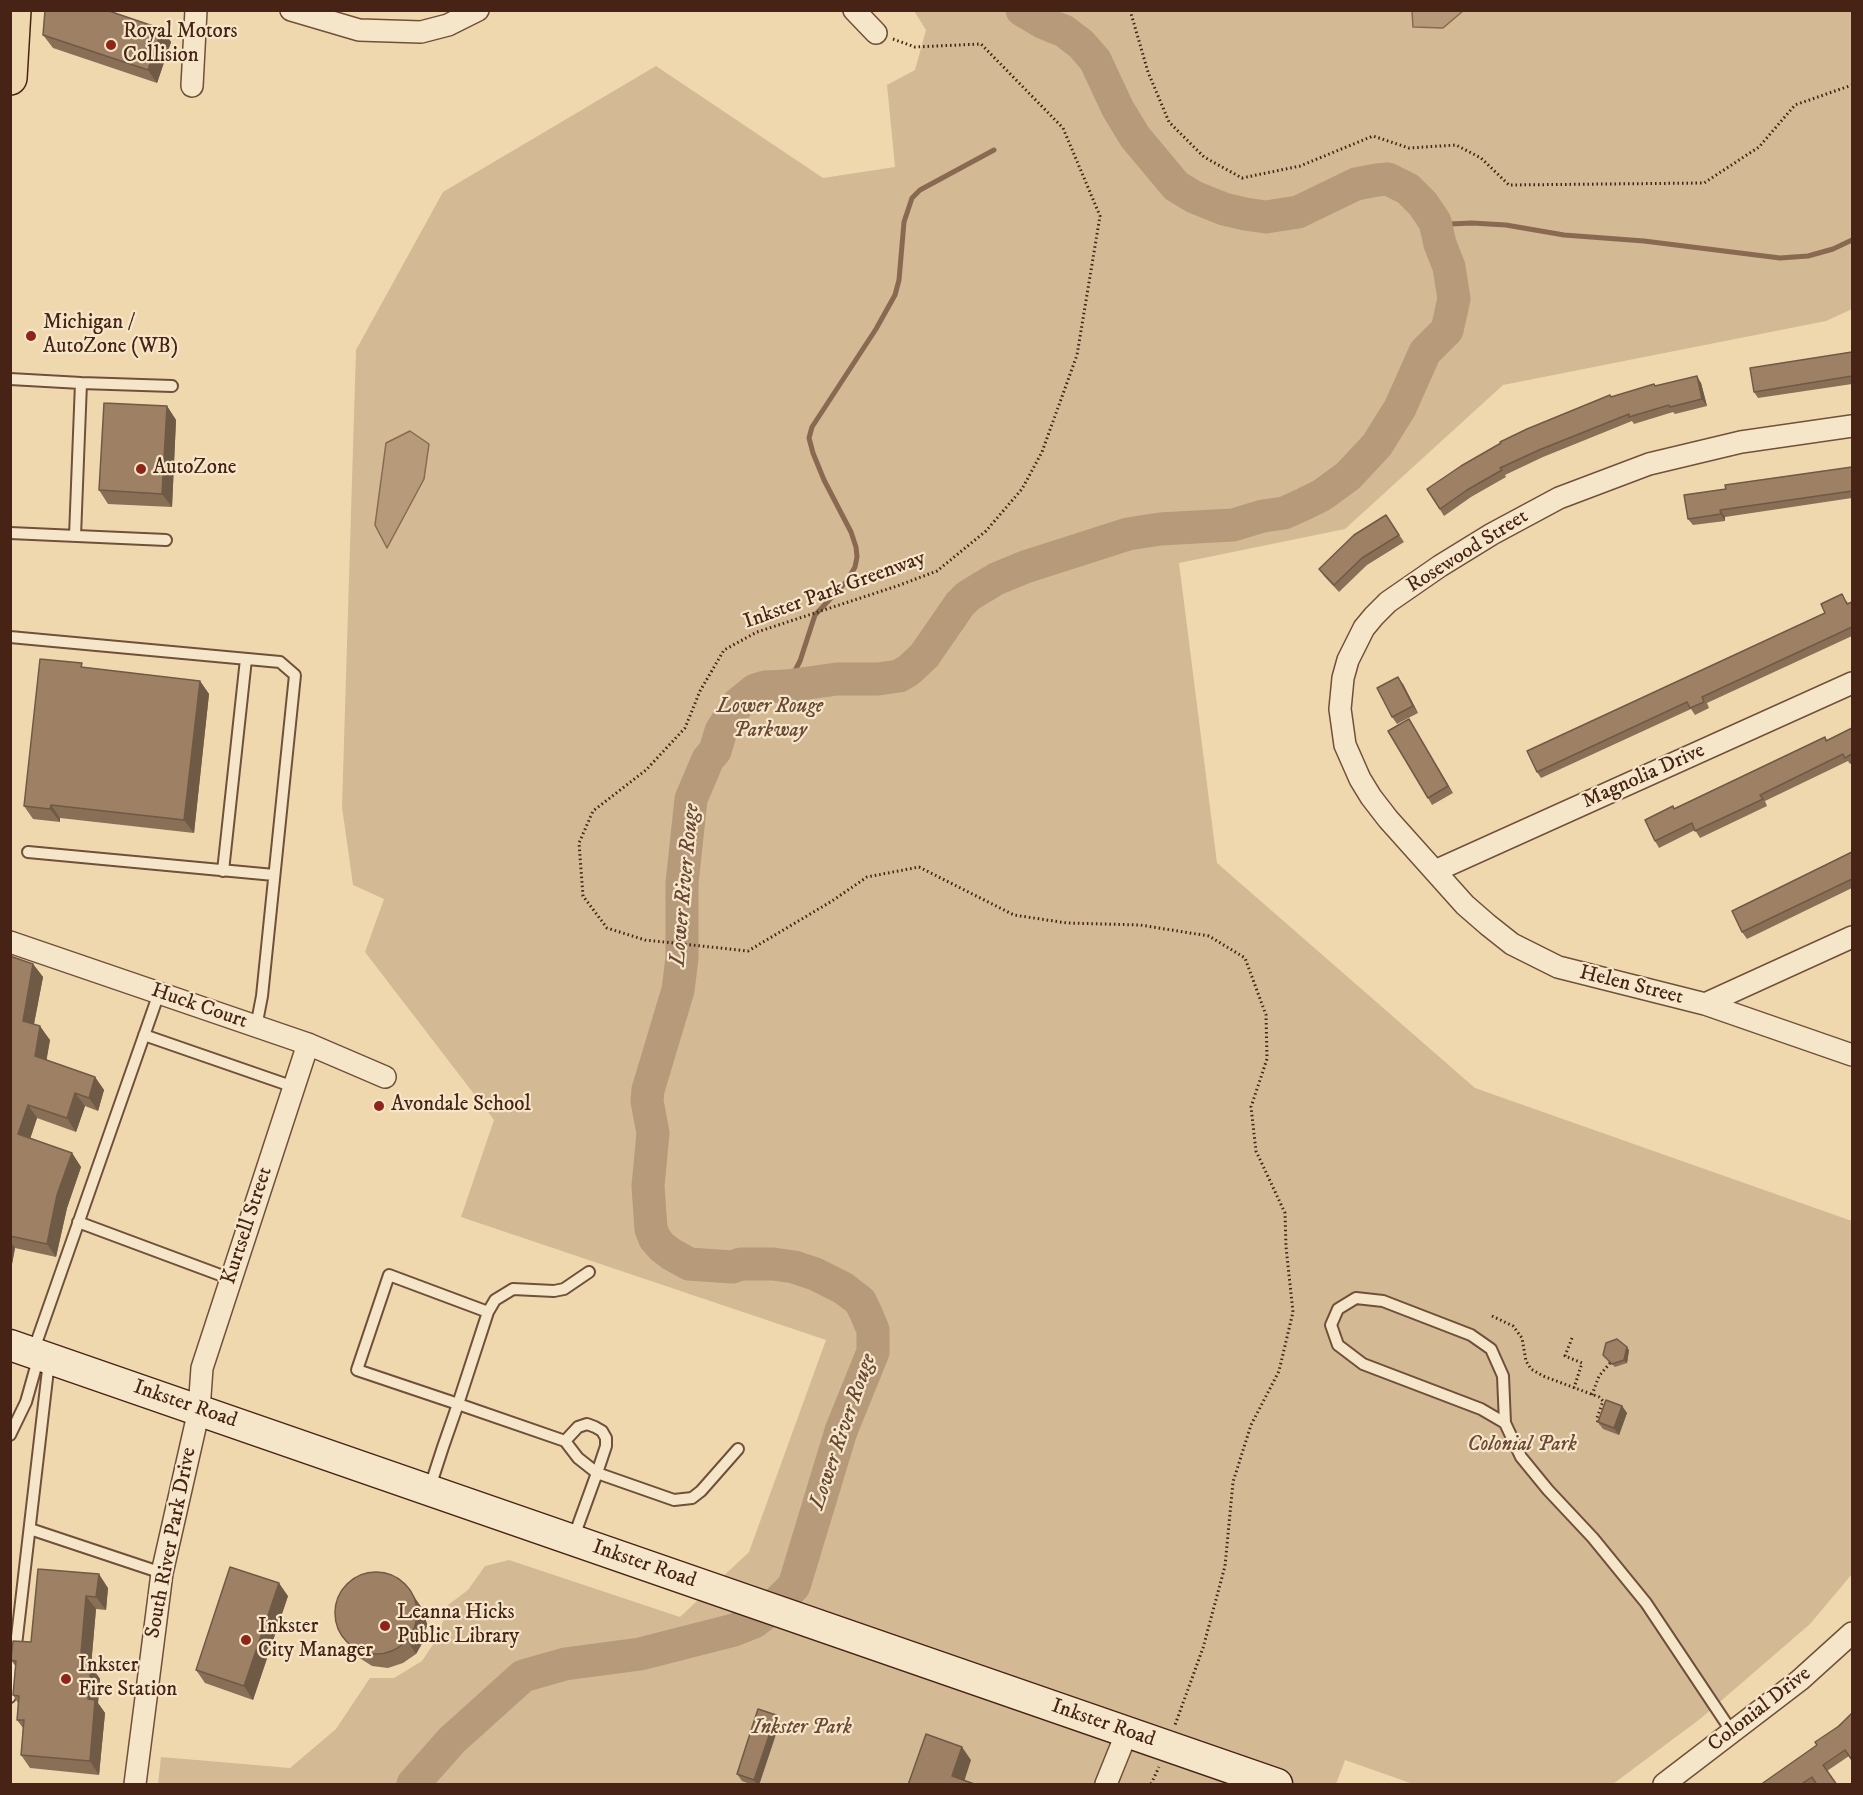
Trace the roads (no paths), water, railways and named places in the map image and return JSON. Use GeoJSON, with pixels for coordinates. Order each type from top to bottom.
{"type":"FeatureCollection","features":[{"type":"Feature","properties":{"kind":"main road"},"geometry":{"type":"LineString","coordinates":[[10,78],[14,10]]}},
{"type":"Feature","properties":{"kind":"main road","name":"Inkster Road"},"geometry":{"type":"LineString","coordinates":[[33,1353],[1276,1785]]}},
{"type":"Feature","properties":{"kind":"street"},"geometry":{"type":"LineString","coordinates":[[192,86],[196,10]]}},
{"type":"Feature","properties":{"kind":"street"},"geometry":{"type":"LineString","coordinates":[[291,10],[359,30],[390,32],[421,32],[448,25],[478,10]]}},
{"type":"Feature","properties":{"kind":"street"},"geometry":{"type":"LineString","coordinates":[[854,10],[876,33]]}},
{"type":"Feature","properties":{"kind":"street","name":"Rosewood Street"},"geometry":{"type":"LineString","coordinates":[[1435,872],[1371,796],[1360,779],[1345,745],[1340,709],[1343,678],[1354,645],[1374,616],[1388,602],[1492,534],[1559,498],[1598,482],[1649,464],[1714,447],[1852,426]]}},
{"type":"Feature","properties":{"kind":"street","name":"Magnolia Drive"},"geometry":{"type":"LineString","coordinates":[[1435,872],[1852,682]]}},
{"type":"Feature","properties":{"kind":"street","name":"Helen Street"},"geometry":{"type":"LineString","coordinates":[[1435,872],[1488,926],[1512,944],[1540,960],[1577,973],[1704,1004],[1852,1055]]}},
{"type":"Feature","properties":{"kind":"street"},"geometry":{"type":"LineString","coordinates":[[1704,1004],[1852,937]]}},
{"type":"Feature","properties":{"kind":"street","name":"Huck Court"},"geometry":{"type":"LineString","coordinates":[[10,942],[308,1044],[385,1077]]}},
{"type":"Feature","properties":{"kind":"street","name":"Kurtsell Street"},"geometry":{"type":"LineString","coordinates":[[199,1410],[202,1368],[308,1044]]}},
{"type":"Feature","properties":{"kind":"street","name":"South River Park Drive"},"geometry":{"type":"LineString","coordinates":[[135,1785],[162,1573],[199,1410]]}},
{"type":"Feature","properties":{"kind":"street","name":"Colonial Drive"},"geometry":{"type":"LineString","coordinates":[[1665,1785],[1800,1680],[1852,1633]]}},
{"type":"Feature","properties":{"kind":"street"},"geometry":{"type":"LineString","coordinates":[[1106,1785],[1127,1732]]}},
{"type":"Feature","properties":{"kind":"lane"},"geometry":{"type":"LineString","coordinates":[[10,379],[172,386]]}},
{"type":"Feature","properties":{"kind":"lane"},"geometry":{"type":"LineString","coordinates":[[75,536],[81,383]]}},
{"type":"Feature","properties":{"kind":"lane"},"geometry":{"type":"LineString","coordinates":[[10,533],[166,540]]}},
{"type":"Feature","properties":{"kind":"lane"},"geometry":{"type":"LineString","coordinates":[[10,637],[280,662],[295,675],[262,996],[256,1027]]}},
{"type":"Feature","properties":{"kind":"lane"},"geometry":{"type":"LineString","coordinates":[[223,871],[246,659]]}},
{"type":"Feature","properties":{"kind":"lane"},"geometry":{"type":"LineString","coordinates":[[28,852],[274,875]]}},
{"type":"Feature","properties":{"kind":"lane"},"geometry":{"type":"LineString","coordinates":[[10,1434],[26,1402],[33,1353],[159,993]]}},
{"type":"Feature","properties":{"kind":"lane"},"geometry":{"type":"LineString","coordinates":[[144,1035],[294,1087]]}},
{"type":"Feature","properties":{"kind":"lane"},"geometry":{"type":"LineString","coordinates":[[78,1222],[231,1279]]}},
{"type":"Feature","properties":{"kind":"lane"},"geometry":{"type":"LineString","coordinates":[[429,1490],[488,1312],[495,1300],[513,1289],[554,1291],[564,1289],[588,1272]]}},
{"type":"Feature","properties":{"kind":"lane"},"geometry":{"type":"LineString","coordinates":[[488,1312],[389,1275],[357,1370],[565,1441],[578,1458],[597,1473],[674,1500],[692,1498],[701,1491],[738,1449]]}},
{"type":"Feature","properties":{"kind":"lane"},"geometry":{"type":"LineString","coordinates":[[1505,1423],[1481,1408],[1363,1364],[1338,1346],[1331,1325],[1338,1309],[1356,1298],[1383,1301],[1472,1335],[1491,1349],[1503,1376],[1505,1423],[1521,1457],[1593,1538],[1646,1604],[1732,1732]]}},
{"type":"Feature","properties":{"kind":"lane"},"geometry":{"type":"LineString","coordinates":[[10,1697],[16,1604],[30,1529],[33,1353]]}},
{"type":"Feature","properties":{"kind":"lane"},"geometry":{"type":"LineString","coordinates":[[565,1441],[578,1427],[587,1424],[602,1431],[606,1438],[606,1446],[573,1540]]}},
{"type":"Feature","properties":{"kind":"lane"},"geometry":{"type":"LineString","coordinates":[[30,1529],[162,1573]]}},
{"type":"Feature","properties":{"kind":"waterway","name":"Lower River Rouge"},"geometry":{"type":"LineString","coordinates":[[413,1784],[452,1740],[523,1676],[565,1664],[640,1654],[734,1630],[754,1622],[771,1609],[794,1586],[841,1431],[873,1352],[873,1330],[865,1311],[860,1301],[843,1288],[815,1274],[794,1267],[773,1264],[741,1264],[732,1267],[689,1264],[662,1247],[655,1239],[651,1229],[648,1186],[653,1133],[647,1101],[648,1090],[678,990],[682,958],[682,883],[691,799],[708,759],[715,751],[721,731],[738,704],[755,690],[765,687],[837,679],[878,679],[899,676],[924,656],[968,596],[996,579],[1025,567],[1128,534],[1160,529],[1233,525],[1263,516],[1284,513],[1322,495],[1348,476],[1377,445],[1400,408],[1425,352],[1447,330],[1454,299],[1449,267],[1435,222],[1423,204],[1408,189],[1388,179],[1356,184],[1298,212],[1266,217],[1224,209],[1194,197],[1176,186],[1135,137],[1118,109],[1095,60],[1081,44],[1064,31],[1022,10]]}},
{"type":"Feature","properties":{"kind":"waterway"},"geometry":{"type":"LineString","coordinates":[[787,686],[800,661],[815,615],[847,581],[855,567],[857,557],[851,532],[813,453],[809,438],[812,427],[876,329],[895,295],[899,280],[904,222],[912,198],[920,190],[994,150]]}},
{"type":"Feature","properties":{"kind":"waterway"},"geometry":{"type":"LineString","coordinates":[[1437,232],[1450,224],[1506,225],[1564,235],[1644,241],[1780,258],[1808,256],[1833,249],[1852,240]]}},
{"type":"Feature","properties":{"kind":"place","name":"Royal Motors Collision"},"geometry":{"type":"Point","coordinates":[111,45]}},
{"type":"Feature","properties":{"kind":"place","name":"Michigan / AutoZone (WB)"},"geometry":{"type":"Point","coordinates":[31,336]}},
{"type":"Feature","properties":{"kind":"place","name":"AutoZone"},"geometry":{"type":"Point","coordinates":[141,469]}},
{"type":"Feature","properties":{"kind":"place","name":"Avondale School"},"geometry":{"type":"Point","coordinates":[379,1106]}},
{"type":"Feature","properties":{"kind":"place","name":"Leanna Hicks Public Library"},"geometry":{"type":"Point","coordinates":[385,1626]}},
{"type":"Feature","properties":{"kind":"place","name":"Inkster City Manager"},"geometry":{"type":"Point","coordinates":[246,1640]}},
{"type":"Feature","properties":{"kind":"place","name":"Inkster Fire Station"},"geometry":{"type":"Point","coordinates":[66,1679]}},
{"type":"Feature","properties":{"kind":"park label","name":"Lower Rouge Parkway"},"geometry":{"type":"Point","coordinates":[770,720]}},
{"type":"Feature","properties":{"kind":"park label","name":"Colonial Park"},"geometry":{"type":"Point","coordinates":[1522,1446]}},
{"type":"Feature","properties":{"kind":"park label","name":"Inkster Park"},"geometry":{"type":"Point","coordinates":[802,1729]}}]}
